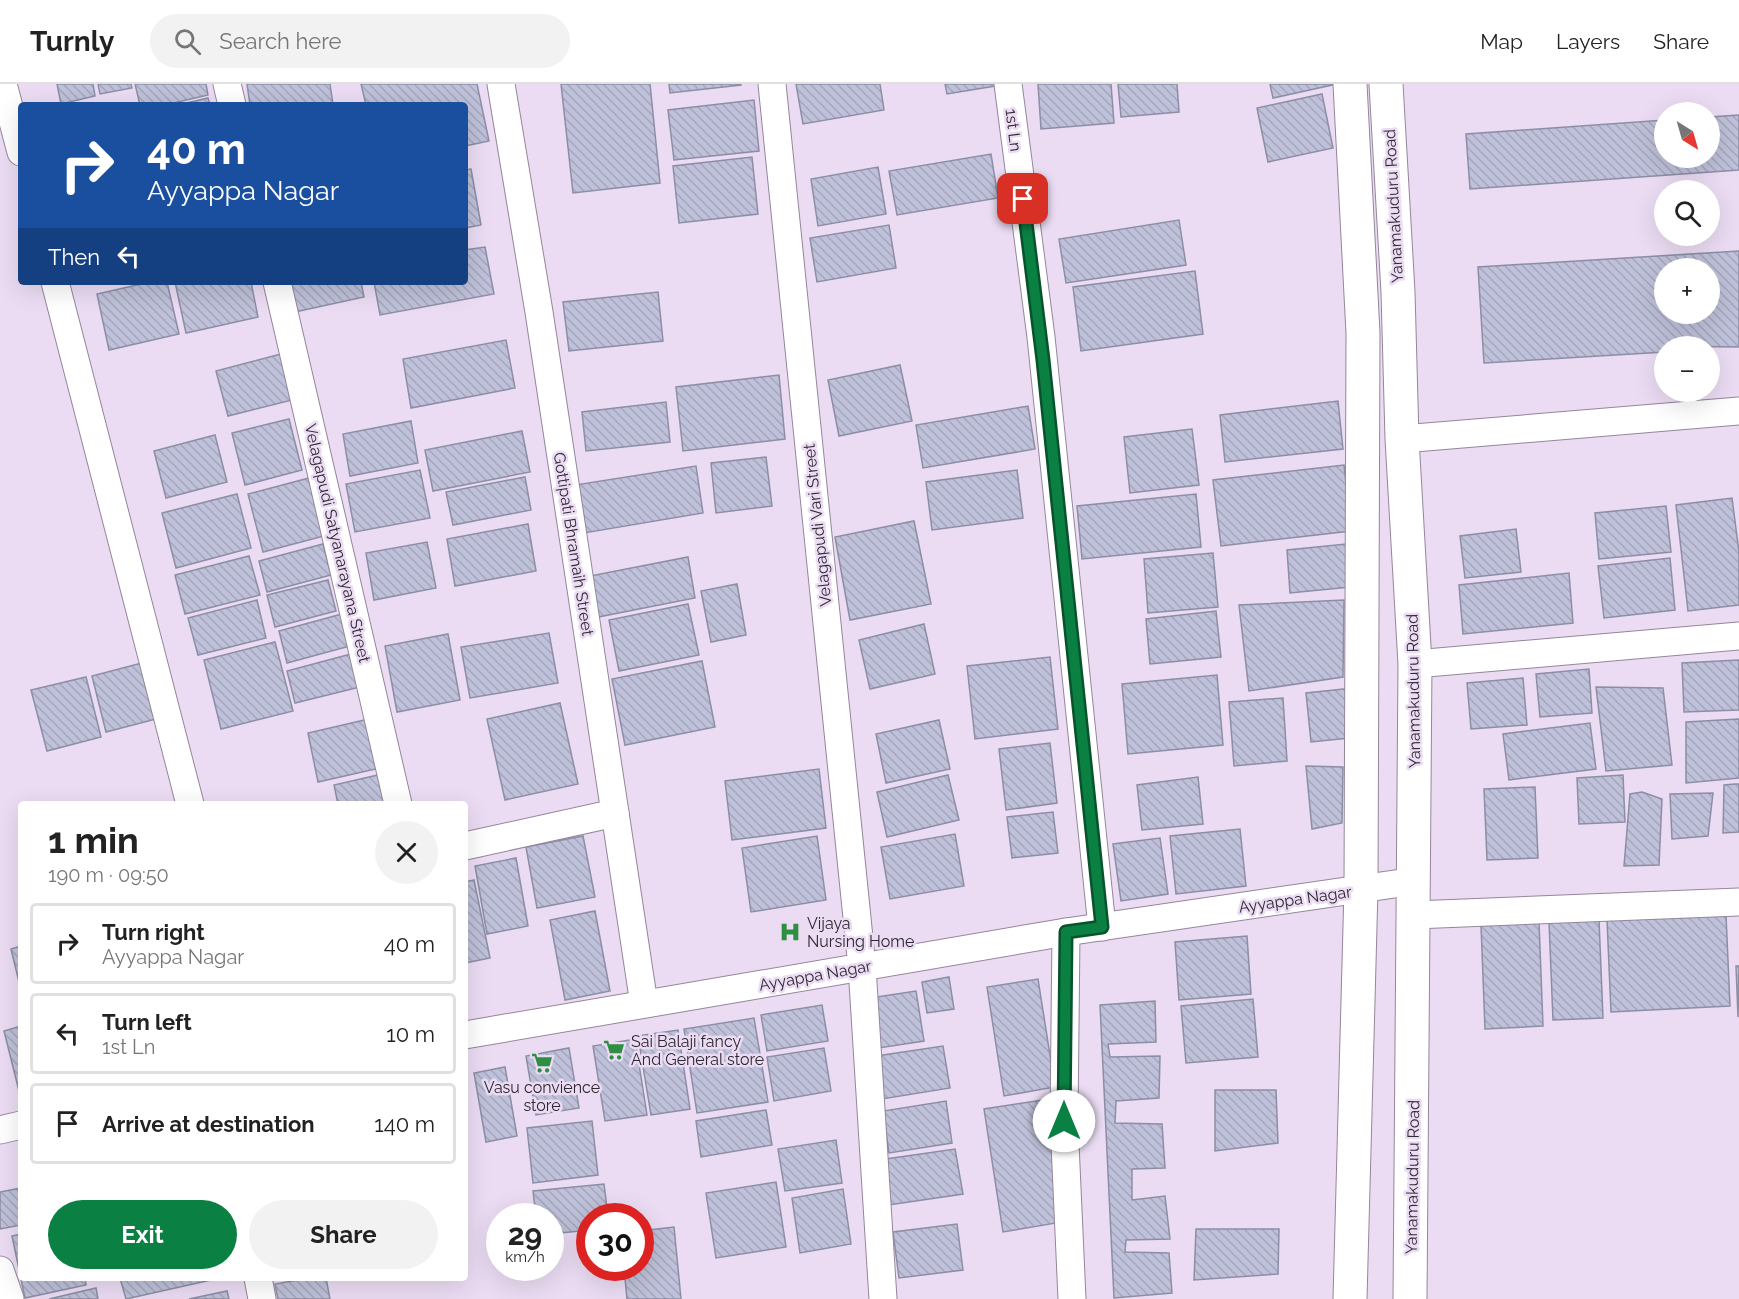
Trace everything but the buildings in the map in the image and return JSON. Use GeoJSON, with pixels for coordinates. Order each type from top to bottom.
{"type":"FeatureCollection","features":[{"type":"Feature","properties":{"kind":"street"},"geometry":{"type":"LineString","coordinates":[[3,84],[18,141]]}},
{"type":"Feature","properties":{"kind":"street"},"geometry":{"type":"LineString","coordinates":[[227,84],[231,102]]}},
{"type":"Feature","properties":{"kind":"street","name":"Gottipati Bhramaih Street"},"geometry":{"type":"LineString","coordinates":[[501,84],[540,312],[644,1004]]}},
{"type":"Feature","properties":{"kind":"street","name":"Velagapudi Vari Street"},"geometry":{"type":"LineString","coordinates":[[772,84],[862,967],[883,1299]]}},
{"type":"Feature","properties":{"kind":"street","name":"1st Ln"},"geometry":{"type":"LineString","coordinates":[[1008,84],[1042,348],[1102,927]]}},
{"type":"Feature","properties":{"kind":"street"},"geometry":{"type":"LineString","coordinates":[[1350,84],[1364,333],[1362,889],[1350,1299]]}},
{"type":"Feature","properties":{"kind":"street","name":"Yanamakuduru Road"},"geometry":{"type":"LineString","coordinates":[[1386,84],[1415,664],[1410,1299]]}},
{"type":"Feature","properties":{"kind":"street"},"geometry":{"type":"LineString","coordinates":[[56,285],[189,801]]}},
{"type":"Feature","properties":{"kind":"street","name":"Velagapudi Satyanarayana Street"},"geometry":{"type":"LineString","coordinates":[[278,285],[397,801]]}},
{"type":"Feature","properties":{"kind":"street"},"geometry":{"type":"LineString","coordinates":[[1402,440],[1739,411]]}},
{"type":"Feature","properties":{"kind":"street"},"geometry":{"type":"LineString","coordinates":[[1415,664],[1739,636]]}},
{"type":"Feature","properties":{"kind":"street"},"geometry":{"type":"LineString","coordinates":[[468,845],[615,813]]}},
{"type":"Feature","properties":{"kind":"street","name":"Ayyappa Nagar"},"geometry":{"type":"LineString","coordinates":[[468,1034],[1066,932],[1414,881]]}},
{"type":"Feature","properties":{"kind":"street"},"geometry":{"type":"LineString","coordinates":[[1414,915],[1739,902]]}},
{"type":"Feature","properties":{"kind":"street"},"geometry":{"type":"LineString","coordinates":[[1066,932],[1064,1121],[1072,1299]]}},
{"type":"Feature","properties":{"kind":"street"},"geometry":{"type":"LineString","coordinates":[[0,1130],[18,1126]]}},
{"type":"Feature","properties":{"kind":"street"},"geometry":{"type":"LineString","coordinates":[[0,1270],[10,1299]]}},
{"type":"Feature","properties":{"kind":"street"},"geometry":{"type":"LineString","coordinates":[[259,1281],[262,1299]]}},
{"type":"Feature","properties":{"kind":"place","name":"Vijaya Nursing Home"},"geometry":{"type":"Point","coordinates":[790,932]}},
{"type":"Feature","properties":{"kind":"place","name":"Sai Balaji fancy And General store"},"geometry":{"type":"Point","coordinates":[614,1050]}},
{"type":"Feature","properties":{"kind":"place","name":"Vasu convience store"},"geometry":{"type":"Point","coordinates":[542,1063]}},
{"type":"Feature","properties":{"kind":"route"},"geometry":{"type":"LineString","coordinates":[[1023,199],[1043,360],[1102,927],[1066,932],[1064,1121]]}}]}
